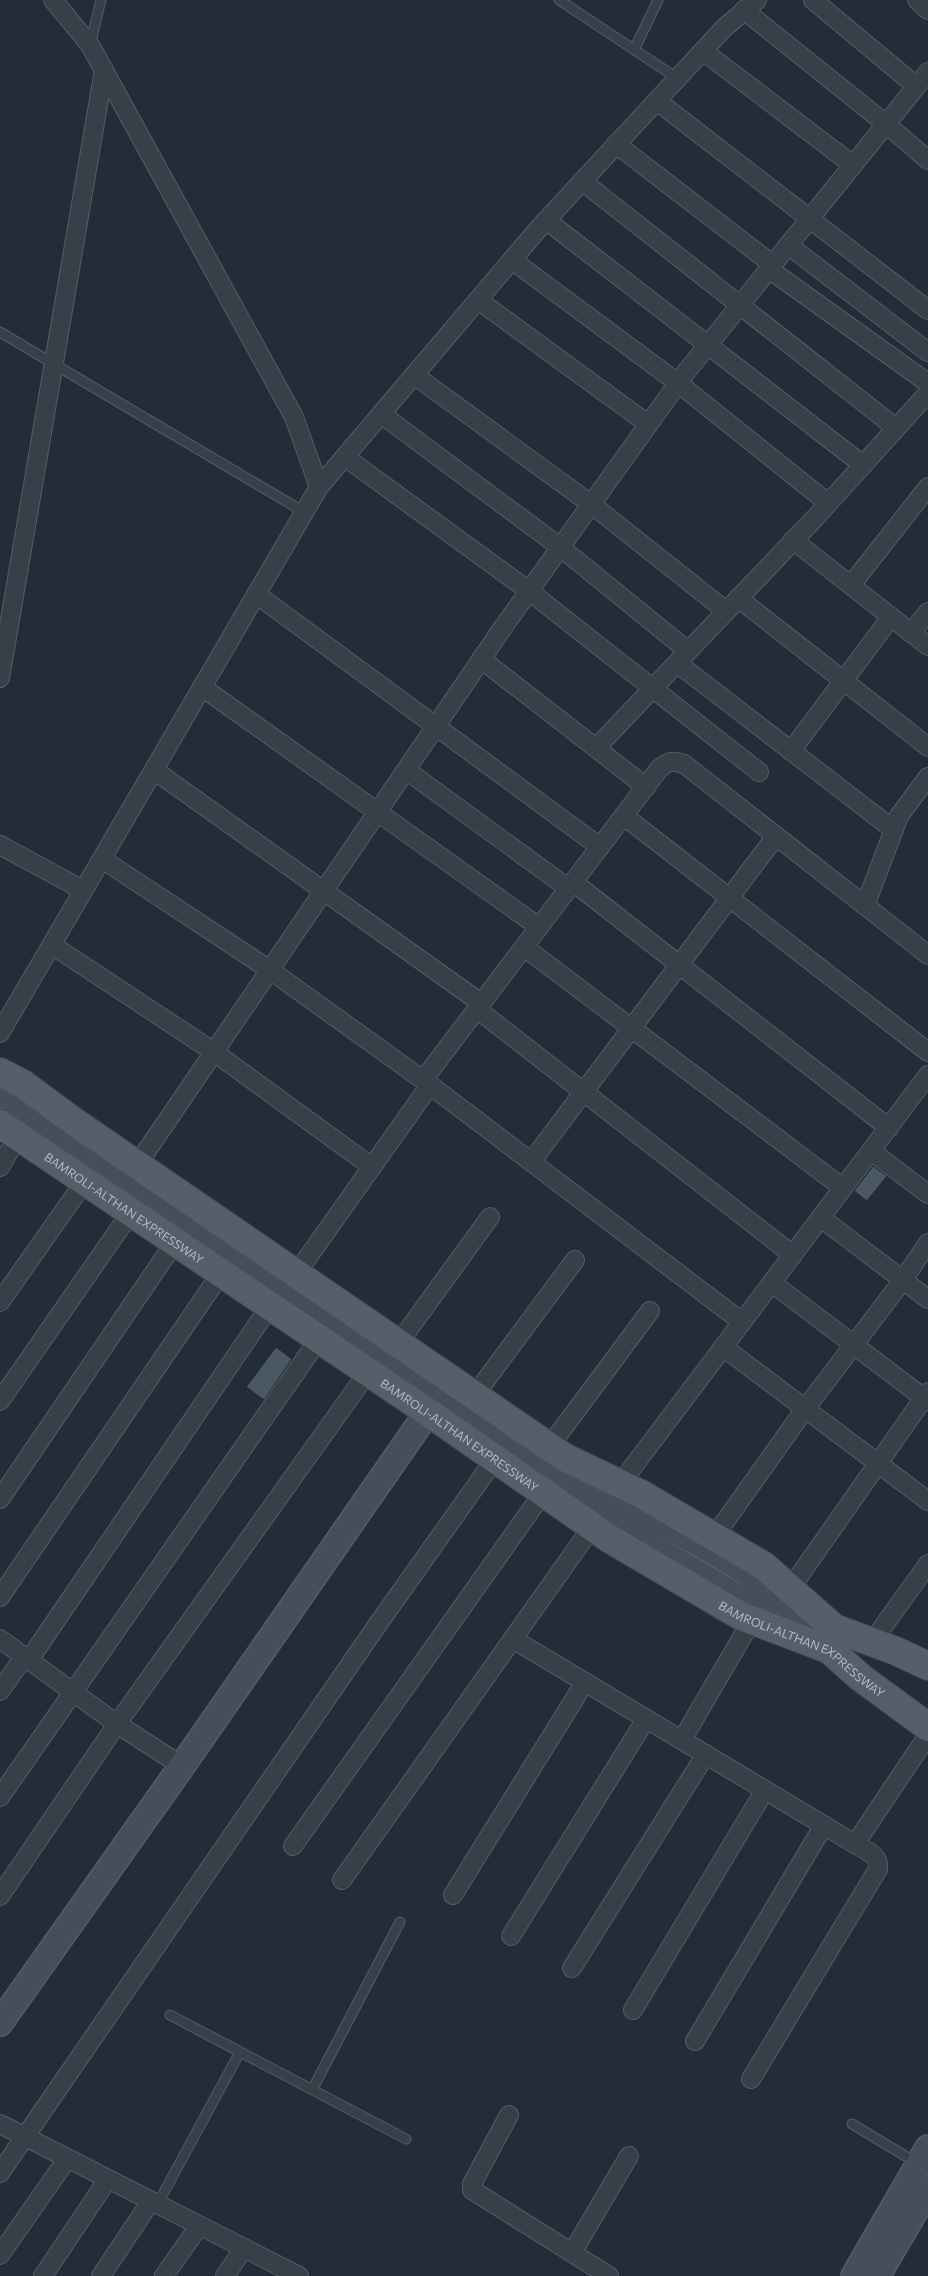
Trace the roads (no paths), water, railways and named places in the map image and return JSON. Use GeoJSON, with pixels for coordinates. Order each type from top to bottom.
{"type":"FeatureCollection","features":[{"type":"Feature","properties":{"kind":"main road"},"geometry":{"type":"LineString","coordinates":[[0,1072],[23,1084],[137,1165],[398,1344],[438,1396]]}},
{"type":"Feature","properties":{"kind":"main road","name":"BAMROLI-ALTHAN EXPRESSWAY"},"geometry":{"type":"LineString","coordinates":[[0,1092],[438,1396],[548,1483],[592,1527],[741,1616],[832,1639],[860,1677],[890,1683],[927,1712]]}},
{"type":"Feature","properties":{"kind":"main road","name":"BAMROLI-ALTHAN EXPRESSWAY"},"geometry":{"type":"LineString","coordinates":[[9,1130],[368,1372],[438,1396],[495,1459],[548,1483]]}},
{"type":"Feature","properties":{"kind":"main road"},"geometry":{"type":"LineString","coordinates":[[438,1396],[474,1396],[564,1457],[620,1484],[764,1566],[790,1589],[832,1639]]}},
{"type":"Feature","properties":{"kind":"main road"},"geometry":{"type":"LineString","coordinates":[[0,2022],[182,1766],[438,1396]]}},
{"type":"Feature","properties":{"kind":"main road"},"geometry":{"type":"LineString","coordinates":[[548,1483],[734,1595],[811,1634],[832,1639],[884,1646],[928,1666]]}},
{"type":"Feature","properties":{"kind":"main road"},"geometry":{"type":"LineString","coordinates":[[884,1646],[928,1676]]}},
{"type":"Feature","properties":{"kind":"main road"},"geometry":{"type":"LineString","coordinates":[[854,2276],[923,2156]]}},
{"type":"Feature","properties":{"kind":"main road"},"geometry":{"type":"LineString","coordinates":[[877,2276],[926,2197]]}},
{"type":"Feature","properties":{"kind":"street"},"geometry":{"type":"LineString","coordinates":[[52,0],[90,45],[104,70],[294,417],[319,487]]}},
{"type":"Feature","properties":{"kind":"street"},"geometry":{"type":"LineString","coordinates":[[813,0],[916,86]]}},
{"type":"Feature","properties":{"kind":"street"},"geometry":{"type":"LineString","coordinates":[[917,0],[928,10]]}},
{"type":"Feature","properties":{"kind":"street"},"geometry":{"type":"LineString","coordinates":[[0,1033],[319,487],[546,220],[724,28],[751,5],[928,160]]}},
{"type":"Feature","properties":{"kind":"street"},"geometry":{"type":"LineString","coordinates":[[703,51],[853,165]]}},
{"type":"Feature","properties":{"kind":"street"},"geometry":{"type":"LineString","coordinates":[[0,678],[104,70]]}},
{"type":"Feature","properties":{"kind":"street"},"geometry":{"type":"LineString","coordinates":[[137,1165],[481,660],[648,424],[708,344],[928,72]]}},
{"type":"Feature","properties":{"kind":"street"},"geometry":{"type":"LineString","coordinates":[[657,100],[809,220],[928,310]]}},
{"type":"Feature","properties":{"kind":"street"},"geometry":{"type":"LineString","coordinates":[[616,144],[771,266],[928,384]]}},
{"type":"Feature","properties":{"kind":"street"},"geometry":{"type":"LineString","coordinates":[[582,181],[896,428]]}},
{"type":"Feature","properties":{"kind":"street"},"geometry":{"type":"LineString","coordinates":[[546,220],[863,465]]}},
{"type":"Feature","properties":{"kind":"street"},"geometry":{"type":"LineString","coordinates":[[788,245],[928,352]]}},
{"type":"Feature","properties":{"kind":"street"},"geometry":{"type":"LineString","coordinates":[[512,260],[678,383],[828,503]]}},
{"type":"Feature","properties":{"kind":"street"},"geometry":{"type":"LineString","coordinates":[[478,300],[648,424]]}},
{"type":"Feature","properties":{"kind":"street"},"geometry":{"type":"LineString","coordinates":[[414,375],[591,504],[726,611]]}},
{"type":"Feature","properties":{"kind":"street"},"geometry":{"type":"LineString","coordinates":[[596,748],[828,503],[928,393]]}},
{"type":"Feature","properties":{"kind":"street"},"geometry":{"type":"LineString","coordinates":[[381,414],[560,547],[682,657],[792,751],[894,830]]}},
{"type":"Feature","properties":{"kind":"street"},"geometry":{"type":"LineString","coordinates":[[345,457],[529,591],[759,772]]}},
{"type":"Feature","properties":{"kind":"street"},"geometry":{"type":"LineString","coordinates":[[851,585],[928,487]]}},
{"type":"Feature","properties":{"kind":"street"},"geometry":{"type":"LineString","coordinates":[[793,540],[928,646]]}},
{"type":"Feature","properties":{"kind":"street"},"geometry":{"type":"LineString","coordinates":[[256,594],[600,847]]}},
{"type":"Feature","properties":{"kind":"street"},"geometry":{"type":"LineString","coordinates":[[738,598],[928,747]]}},
{"type":"Feature","properties":{"kind":"street"},"geometry":{"type":"LineString","coordinates":[[912,633],[928,612]]}},
{"type":"Feature","properties":{"kind":"street"},"geometry":{"type":"LineString","coordinates":[[792,751],[891,617]]}},
{"type":"Feature","properties":{"kind":"street"},"geometry":{"type":"LineString","coordinates":[[481,660],[646,786]]}},
{"type":"Feature","properties":{"kind":"street"},"geometry":{"type":"LineString","coordinates":[[202,687],[539,927]]}},
{"type":"Feature","properties":{"kind":"street"},"geometry":{"type":"LineString","coordinates":[[296,1274],[372,1167],[426,1082],[479,1006],[646,786],[668,762],[676,761],[684,764],[928,955]]}},
{"type":"Feature","properties":{"kind":"street"},"geometry":{"type":"LineString","coordinates":[[154,770],[324,890],[479,1006],[583,1091],[793,1255]]}},
{"type":"Feature","properties":{"kind":"street"},"geometry":{"type":"LineString","coordinates":[[406,770],[571,885],[680,965],[889,1128]]}},
{"type":"Feature","properties":{"kind":"street"},"geometry":{"type":"LineString","coordinates":[[865,906],[899,816],[928,778]]}},
{"type":"Feature","properties":{"kind":"street"},"geometry":{"type":"LineString","coordinates":[[624,816],[928,1052]]}},
{"type":"Feature","properties":{"kind":"street"},"geometry":{"type":"LineString","coordinates":[[531,1162],[680,965],[728,897],[776,836]]}},
{"type":"Feature","properties":{"kind":"street"},"geometry":{"type":"LineString","coordinates":[[0,846],[84,890]]}},
{"type":"Feature","properties":{"kind":"street"},"geometry":{"type":"LineString","coordinates":[[102,859],[270,970],[426,1082],[742,1322]]}},
{"type":"Feature","properties":{"kind":"street"},"geometry":{"type":"LineString","coordinates":[[52,945],[214,1052],[372,1167]]}},
{"type":"Feature","properties":{"kind":"street"},"geometry":{"type":"LineString","coordinates":[[524,947],[843,1188]]}},
{"type":"Feature","properties":{"kind":"street"},"geometry":{"type":"LineString","coordinates":[[620,1484],[820,1218],[926,1083]]}},
{"type":"Feature","properties":{"kind":"street"},"geometry":{"type":"LineString","coordinates":[[0,1167],[9,1130]]}},
{"type":"Feature","properties":{"kind":"street"},"geometry":{"type":"LineString","coordinates":[[872,1151],[928,1194]]}},
{"type":"Feature","properties":{"kind":"street"},"geometry":{"type":"LineString","coordinates":[[0,1302],[84,1181]]}},
{"type":"Feature","properties":{"kind":"street"},"geometry":{"type":"LineString","coordinates":[[0,1401],[132,1212]]}},
{"type":"Feature","properties":{"kind":"street"},"geometry":{"type":"LineString","coordinates":[[398,1344],[490,1217]]}},
{"type":"Feature","properties":{"kind":"street"},"geometry":{"type":"LineString","coordinates":[[820,1218],[928,1299]]}},
{"type":"Feature","properties":{"kind":"street"},"geometry":{"type":"LineString","coordinates":[[0,1499],[175,1242]]}},
{"type":"Feature","properties":{"kind":"street"},"geometry":{"type":"LineString","coordinates":[[714,1537],[805,1409],[903,1280],[928,1243]]}},
{"type":"Feature","properties":{"kind":"street"},"geometry":{"type":"LineString","coordinates":[[474,1396],[575,1260]]}},
{"type":"Feature","properties":{"kind":"street"},"geometry":{"type":"LineString","coordinates":[[0,1597],[221,1273]]}},
{"type":"Feature","properties":{"kind":"street"},"geometry":{"type":"LineString","coordinates":[[772,1283],[854,1346],[926,1397],[790,1589]]}},
{"type":"Feature","properties":{"kind":"street"},"geometry":{"type":"LineString","coordinates":[[0,1690],[26,1658],[270,1306]]}},
{"type":"Feature","properties":{"kind":"street"},"geometry":{"type":"LineString","coordinates":[[549,1447],[650,1311]]}},
{"type":"Feature","properties":{"kind":"street"},"geometry":{"type":"LineString","coordinates":[[0,1797],[319,1339]]}},
{"type":"Feature","properties":{"kind":"street"},"geometry":{"type":"LineString","coordinates":[[723,1348],[928,1501]]}},
{"type":"Feature","properties":{"kind":"street"},"geometry":{"type":"LineString","coordinates":[[0,1896],[117,1724],[368,1372]]}},
{"type":"Feature","properties":{"kind":"street"},"geometry":{"type":"LineString","coordinates":[[0,2173],[378,1624],[495,1459]]}},
{"type":"Feature","properties":{"kind":"street"},"geometry":{"type":"LineString","coordinates":[[293,1846],[548,1483]]}},
{"type":"Feature","properties":{"kind":"street"},"geometry":{"type":"LineString","coordinates":[[342,1880],[592,1527]]}},
{"type":"Feature","properties":{"kind":"street"},"geometry":{"type":"LineString","coordinates":[[884,1646],[928,1564]]}},
{"type":"Feature","properties":{"kind":"street"},"geometry":{"type":"LineString","coordinates":[[682,1740],[752,1620]]}},
{"type":"Feature","properties":{"kind":"street"},"geometry":{"type":"LineString","coordinates":[[0,1639],[117,1724],[182,1766]]}},
{"type":"Feature","properties":{"kind":"street"},"geometry":{"type":"LineString","coordinates":[[513,1639],[875,1857],[878,1869],[751,2079]]}},
{"type":"Feature","properties":{"kind":"street"},"geometry":{"type":"LineString","coordinates":[[453,1895],[585,1682]]}},
{"type":"Feature","properties":{"kind":"street"},"geometry":{"type":"LineString","coordinates":[[511,1936],[646,1718]]}},
{"type":"Feature","properties":{"kind":"street"},"geometry":{"type":"LineString","coordinates":[[855,1844],[928,1735]]}},
{"type":"Feature","properties":{"kind":"street"},"geometry":{"type":"LineString","coordinates":[[572,1968],[706,1754]]}},
{"type":"Feature","properties":{"kind":"street"},"geometry":{"type":"LineString","coordinates":[[633,2010],[765,1790]]}},
{"type":"Feature","properties":{"kind":"street"},"geometry":{"type":"LineString","coordinates":[[695,2041],[824,1825]]}},
{"type":"Feature","properties":{"kind":"street"},"geometry":{"type":"LineString","coordinates":[[509,2115],[472,2184],[472,2190],[609,2276]]}},
{"type":"Feature","properties":{"kind":"street"},"geometry":{"type":"LineString","coordinates":[[0,2124],[244,2248],[288,2274]]}},
{"type":"Feature","properties":{"kind":"street"},"geometry":{"type":"LineString","coordinates":[[572,2253],[629,2156]]}},
{"type":"Feature","properties":{"kind":"street"},"geometry":{"type":"LineString","coordinates":[[0,2255],[67,2159]]}},
{"type":"Feature","properties":{"kind":"street"},"geometry":{"type":"LineString","coordinates":[[43,2276],[108,2179]]}},
{"type":"Feature","properties":{"kind":"street"},"geometry":{"type":"LineString","coordinates":[[101,2276],[154,2203]]}},
{"type":"Feature","properties":{"kind":"street"},"geometry":{"type":"LineString","coordinates":[[164,2276],[199,2226]]}},
{"type":"Feature","properties":{"kind":"street"},"geometry":{"type":"LineString","coordinates":[[225,2276],[244,2248]]}},
{"type":"Feature","properties":{"kind":"lane"},"geometry":{"type":"LineString","coordinates":[[90,45],[101,0]]}},
{"type":"Feature","properties":{"kind":"lane"},"geometry":{"type":"LineString","coordinates":[[559,0],[677,78]]}},
{"type":"Feature","properties":{"kind":"lane"},"geometry":{"type":"LineString","coordinates":[[634,50],[658,0]]}},
{"type":"Feature","properties":{"kind":"lane"},"geometry":{"type":"LineString","coordinates":[[0,332],[54,366],[304,512]]}},
{"type":"Feature","properties":{"kind":"lane"},"geometry":{"type":"LineString","coordinates":[[312,2090],[400,1922]]}},
{"type":"Feature","properties":{"kind":"lane"},"geometry":{"type":"LineString","coordinates":[[170,2015],[406,2139]]}},
{"type":"Feature","properties":{"kind":"lane"},"geometry":{"type":"LineString","coordinates":[[154,2203],[240,2052]]}},
{"type":"Feature","properties":{"kind":"lane"},"geometry":{"type":"LineString","coordinates":[[852,2124],[923,2156]]}}]}
